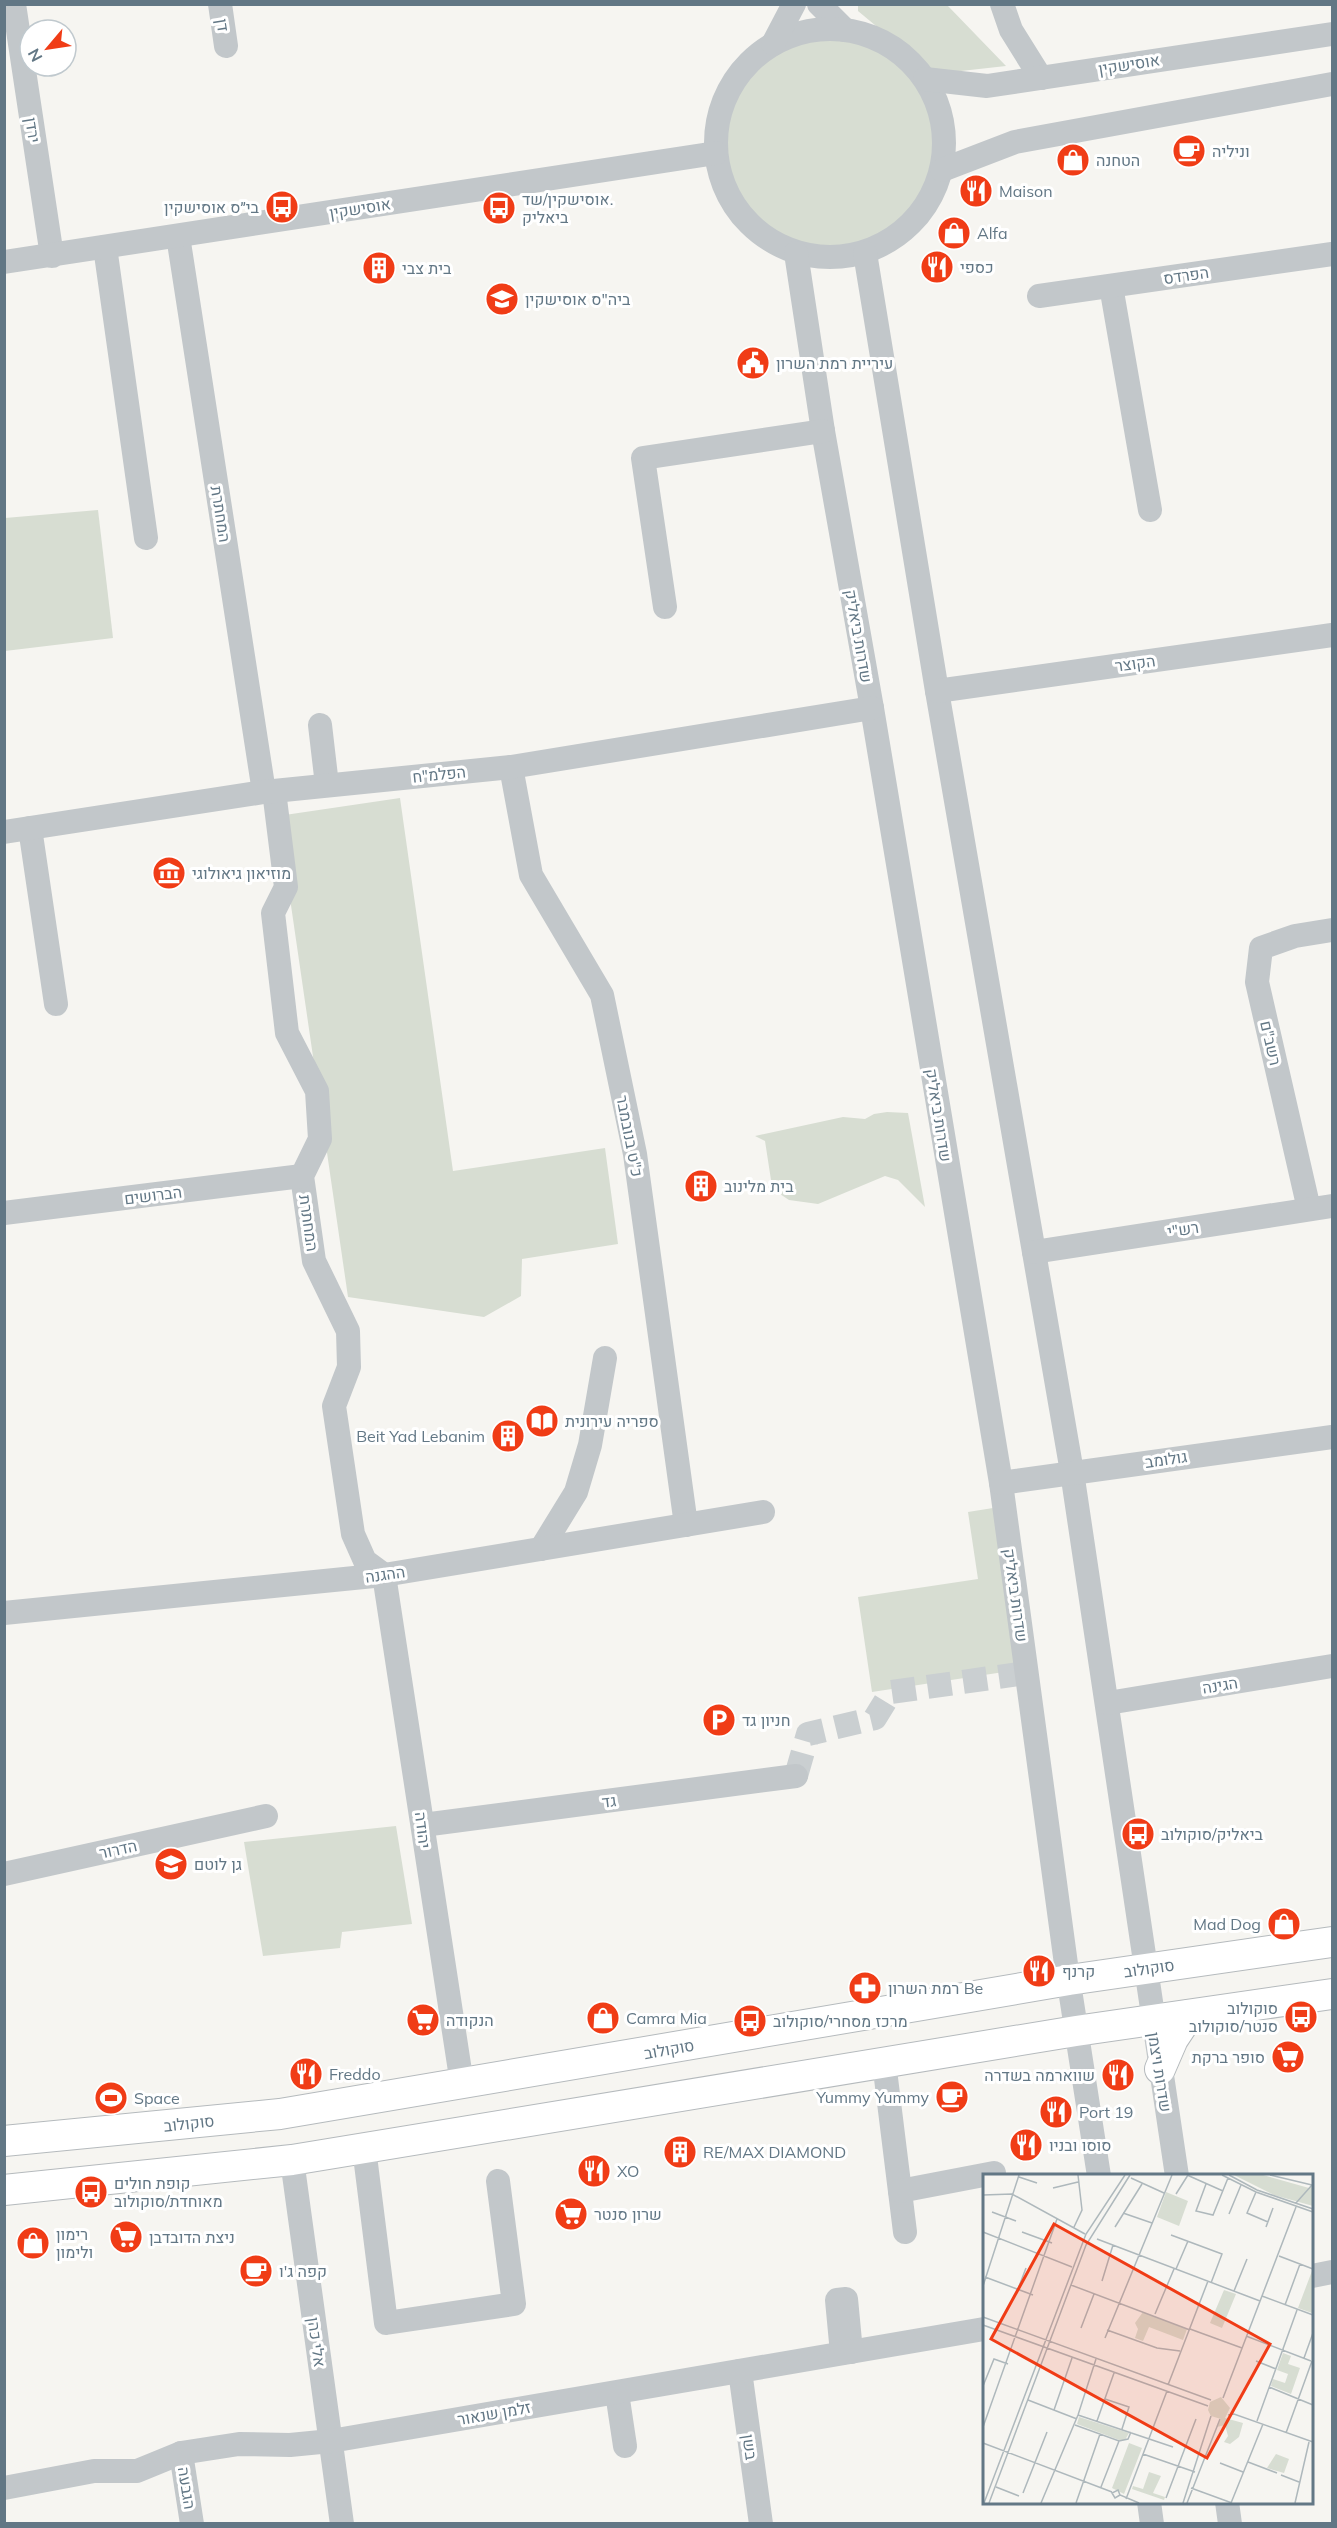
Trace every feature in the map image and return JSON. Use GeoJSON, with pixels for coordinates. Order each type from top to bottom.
{"type":"FeatureCollection","features":[{"type":"Feature","properties":{"kind":"main road","name":"סוקולוב"},"geometry":{"type":"LineString","coordinates":[[4,2141],[280,2114],[1069,1980],[1332,1942]]}},
{"type":"Feature","properties":{"kind":"main road"},"geometry":{"type":"LineString","coordinates":[[4,2190],[292,2160],[1076,2031],[1332,1994]]}},
{"type":"Feature","properties":{"kind":"main road"},"geometry":{"type":"LineString","coordinates":[[1160,2069],[1173,2039],[1189,2015]]}},
{"type":"Feature","properties":{"kind":"street","name":"ירדן"},"geometry":{"type":"LineString","coordinates":[[14,4],[52,256]]}},
{"type":"Feature","properties":{"kind":"street","name":"דן"},"geometry":{"type":"LineString","coordinates":[[220,4],[226,46]]}},
{"type":"Feature","properties":{"kind":"street"},"geometry":{"type":"LineString","coordinates":[[773,44],[794,4]]}},
{"type":"Feature","properties":{"kind":"street"},"geometry":{"type":"LineString","coordinates":[[819,4],[844,30]]}},
{"type":"Feature","properties":{"kind":"street"},"geometry":{"type":"LineString","coordinates":[[1002,4],[1011,30],[1041,78]]}},
{"type":"Feature","properties":{"kind":"street"},"geometry":{"type":"LineString","coordinates":[[809,30],[844,30],[868,35],[890,45],[909,60],[925,78],[939,107],[945,138],[942,170],[927,206],[900,235],[865,253],[846,257],[818,257],[796,252],[770,241],[748,223],[731,200],[720,174],[716,136],[725,99],[745,67],[773,44],[809,30]]}},
{"type":"Feature","properties":{"kind":"street","name":"אוסישקין"},"geometry":{"type":"LineString","coordinates":[[925,78],[987,86],[1332,34]]}},
{"type":"Feature","properties":{"kind":"street"},"geometry":{"type":"LineString","coordinates":[[942,170],[1015,142],[1332,84]]}},
{"type":"Feature","properties":{"kind":"street","name":"אוסישקין"},"geometry":{"type":"LineString","coordinates":[[4,262],[716,153]]}},
{"type":"Feature","properties":{"kind":"street","name":"המחתרת"},"geometry":{"type":"LineString","coordinates":[[178,236],[286,887],[273,913],[287,1033],[317,1091],[320,1138],[302,1176],[314,1261],[348,1330],[349,1367],[334,1406],[352,1534],[365,1561],[384,1575]]}},
{"type":"Feature","properties":{"kind":"street"},"geometry":{"type":"LineString","coordinates":[[105,247],[146,538]]}},
{"type":"Feature","properties":{"kind":"street","name":"שדרות ביאליק"},"geometry":{"type":"LineString","coordinates":[[796,252],[823,431],[872,708],[1001,1484],[1069,1980]]}},
{"type":"Feature","properties":{"kind":"street"},"geometry":{"type":"LineString","coordinates":[[865,253],[937,691],[1072,1472],[1108,1703],[1145,1968]]}},
{"type":"Feature","properties":{"kind":"street","name":"הפרדס"},"geometry":{"type":"LineString","coordinates":[[1039,296],[1332,254]]}},
{"type":"Feature","properties":{"kind":"street"},"geometry":{"type":"LineString","coordinates":[[1111,286],[1150,510]]}},
{"type":"Feature","properties":{"kind":"street"},"geometry":{"type":"LineString","coordinates":[[665,607],[643,458],[823,431]]}},
{"type":"Feature","properties":{"kind":"street","name":"הקוצר"},"geometry":{"type":"LineString","coordinates":[[937,691],[1332,635]]}},
{"type":"Feature","properties":{"kind":"street","name":"הפלמ\"ח"},"geometry":{"type":"LineString","coordinates":[[4,832],[269,792],[511,767],[872,708]]}},
{"type":"Feature","properties":{"kind":"street"},"geometry":{"type":"LineString","coordinates":[[320,725],[327,785]]}},
{"type":"Feature","properties":{"kind":"street","name":"כ\"ט בנובמבר"},"geometry":{"type":"LineString","coordinates":[[511,767],[531,876],[602,995],[635,1154],[686,1526]]}},
{"type":"Feature","properties":{"kind":"street"},"geometry":{"type":"LineString","coordinates":[[30,828],[56,1004]]}},
{"type":"Feature","properties":{"kind":"street","name":"רשב\"ם"},"geometry":{"type":"LineString","coordinates":[[1321,1208],[1257,982],[1261,948],[1295,936],[1332,930]]}},
{"type":"Feature","properties":{"kind":"street","name":"הברושים"},"geometry":{"type":"LineString","coordinates":[[4,1213],[302,1176]]}},
{"type":"Feature","properties":{"kind":"street","name":"רש\"י"},"geometry":{"type":"LineString","coordinates":[[1034,1252],[1321,1208]]}},
{"type":"Feature","properties":{"kind":"street"},"geometry":{"type":"LineString","coordinates":[[541,1549],[576,1492],[590,1445],[605,1358]]}},
{"type":"Feature","properties":{"kind":"street","name":"גולומב"},"geometry":{"type":"LineString","coordinates":[[1001,1484],[1072,1472],[1332,1437]]}},
{"type":"Feature","properties":{"kind":"street","name":"ההגנה"},"geometry":{"type":"LineString","coordinates":[[4,1613],[384,1575],[763,1512]]}},
{"type":"Feature","properties":{"kind":"street","name":"יהודה"},"geometry":{"type":"LineString","coordinates":[[384,1575],[462,2084]]}},
{"type":"Feature","properties":{"kind":"street","name":"הגינה"},"geometry":{"type":"LineString","coordinates":[[1108,1703],[1332,1666]]}},
{"type":"Feature","properties":{"kind":"street","name":"גד"},"geometry":{"type":"LineString","coordinates":[[423,1825],[796,1776]]}},
{"type":"Feature","properties":{"kind":"street","name":"הדרור"},"geometry":{"type":"LineString","coordinates":[[4,1874],[266,1816]]}},
{"type":"Feature","properties":{"kind":"street","name":"שדרות ויצמן"},"geometry":{"type":"LineString","coordinates":[[1145,1968],[1177,2174]]}},
{"type":"Feature","properties":{"kind":"street"},"geometry":{"type":"LineString","coordinates":[[1069,1980],[1099,2174]]}},
{"type":"Feature","properties":{"kind":"street"},"geometry":{"type":"LineString","coordinates":[[884,2062],[905,2232]]}},
{"type":"Feature","properties":{"kind":"street"},"geometry":{"type":"LineString","coordinates":[[364,2148],[386,2322],[514,2304],[498,2181]]}},
{"type":"Feature","properties":{"kind":"street","name":"אלי כהן"},"geometry":{"type":"LineString","coordinates":[[292,2160],[342,2523]]}},
{"type":"Feature","properties":{"kind":"street"},"geometry":{"type":"LineString","coordinates":[[989,2174],[994,2173]]}},
{"type":"Feature","properties":{"kind":"street"},"geometry":{"type":"LineString","coordinates":[[900,2191],[983,2175]]}},
{"type":"Feature","properties":{"kind":"street"},"geometry":{"type":"LineString","coordinates":[[1313,2276],[1332,2272]]}},
{"type":"Feature","properties":{"kind":"street","name":"זלמן שנאור"},"geometry":{"type":"LineString","coordinates":[[4,2488],[94,2470],[137,2471],[181,2453],[239,2444],[290,2445],[331,2441],[983,2329]]}},
{"type":"Feature","properties":{"kind":"street","name":"בשן"},"geometry":{"type":"LineString","coordinates":[[740,2371],[760,2523]]}},
{"type":"Feature","properties":{"kind":"street"},"geometry":{"type":"LineString","coordinates":[[617,2392],[625,2446]]}},
{"type":"Feature","properties":{"kind":"street","name":"הגבעה"},"geometry":{"type":"LineString","coordinates":[[181,2453],[192,2523]]}},
{"type":"Feature","properties":{"kind":"street"},"geometry":{"type":"LineString","coordinates":[[1149,2504],[1152,2523]]}},
{"type":"Feature","properties":{"kind":"street"},"geometry":{"type":"LineString","coordinates":[[1227,2504],[1230,2523]]}},
{"type":"Feature","properties":{"kind":"shaded area"},"geometry":{"type":"Polygon","coordinates":[[[858,5],[950,5],[948,6],[1006,66],[934,74],[858,11],[858,5]]]}},
{"type":"Feature","properties":{"kind":"shaded area"},"geometry":{"type":"Polygon","coordinates":[[[830,29],[852,31],[874,38],[893,48],[911,62],[925,80],[935,99],[942,121],[944,143],[942,165],[935,187],[925,206],[911,224],[893,238],[874,248],[852,255],[830,257],[808,255],[786,248],[767,238],[749,224],[735,206],[725,187],[718,165],[716,143],[718,121],[725,99],[735,80],[749,62],[767,48],[786,38],[808,31],[830,29]]]}},
{"type":"Feature","properties":{"kind":"shaded area"},"geometry":{"type":"Polygon","coordinates":[[[98,510],[113,638],[5,651],[5,518],[98,510]]]}},
{"type":"Feature","properties":{"kind":"shaded area"},"geometry":{"type":"Polygon","coordinates":[[[400,798],[453,1171],[605,1148],[618,1244],[522,1259],[521,1296],[484,1317],[348,1297],[278,816],[400,798]]]}},
{"type":"Feature","properties":{"kind":"shaded area"},"geometry":{"type":"Polygon","coordinates":[[[908,1113],[925,1207],[898,1180],[885,1176],[818,1204],[789,1200],[777,1192],[771,1180],[765,1141],[755,1136],[843,1117],[865,1119],[874,1114],[908,1113]]]}},
{"type":"Feature","properties":{"kind":"shaded area"},"geometry":{"type":"Polygon","coordinates":[[[993,1508],[1017,1670],[872,1692],[858,1597],[978,1579],[968,1512],[993,1508]]]}},
{"type":"Feature","properties":{"kind":"shaded area"},"geometry":{"type":"Polygon","coordinates":[[[396,1826],[412,1924],[342,1932],[340,1948],[263,1956],[244,1842],[396,1826]]]}},
{"type":"Feature","properties":{"kind":"tunnel"},"geometry":{"type":"LineString","coordinates":[[796,1776],[808,1734],[875,1718],[891,1692],[1026,1673]]}},
{"type":"Feature","properties":{"kind":"place","name":"וניליה"},"geometry":{"type":"Point","coordinates":[1189,151]}},
{"type":"Feature","properties":{"kind":"place","name":"הטחנה"},"geometry":{"type":"Point","coordinates":[1073,160]}},
{"type":"Feature","properties":{"kind":"place","name":"Maison"},"geometry":{"type":"Point","coordinates":[976,191]}},
{"type":"Feature","properties":{"kind":"place","name":"בי״ס אוסישקין"},"geometry":{"type":"Point","coordinates":[282,207]}},
{"type":"Feature","properties":{"kind":"place","name":"אוסישקין/שד. ביאליק"},"geometry":{"type":"Point","coordinates":[499,208]}},
{"type":"Feature","properties":{"kind":"place","name":"Alfa"},"geometry":{"type":"Point","coordinates":[954,233]}},
{"type":"Feature","properties":{"kind":"place","name":"כספי"},"geometry":{"type":"Point","coordinates":[937,267]}},
{"type":"Feature","properties":{"kind":"place","name":"בית צבי"},"geometry":{"type":"Point","coordinates":[379,268]}},
{"type":"Feature","properties":{"kind":"place","name":"ביה\"ס אוסישקין"},"geometry":{"type":"Point","coordinates":[502,299]}},
{"type":"Feature","properties":{"kind":"place","name":"עיריית רמת השרון"},"geometry":{"type":"Point","coordinates":[753,363]}},
{"type":"Feature","properties":{"kind":"place","name":"מוזיאון גיאולוגי"},"geometry":{"type":"Point","coordinates":[169,873]}},
{"type":"Feature","properties":{"kind":"place","name":"בית מלינוב"},"geometry":{"type":"Point","coordinates":[701,1186]}},
{"type":"Feature","properties":{"kind":"place","name":"ספריה עירונית"},"geometry":{"type":"Point","coordinates":[542,1421]}},
{"type":"Feature","properties":{"kind":"place","name":"Beit Yad Lebanim"},"geometry":{"type":"Point","coordinates":[508,1436]}},
{"type":"Feature","properties":{"kind":"place","name":"חניון גד"},"geometry":{"type":"Point","coordinates":[719,1720]}},
{"type":"Feature","properties":{"kind":"place","name":"ביאליק/סוקולוב"},"geometry":{"type":"Point","coordinates":[1138,1834]}},
{"type":"Feature","properties":{"kind":"place","name":"גן לוטם"},"geometry":{"type":"Point","coordinates":[171,1864]}},
{"type":"Feature","properties":{"kind":"place","name":"Mad Dog"},"geometry":{"type":"Point","coordinates":[1284,1924]}},
{"type":"Feature","properties":{"kind":"place","name":"קרנף"},"geometry":{"type":"Point","coordinates":[1039,1971]}},
{"type":"Feature","properties":{"kind":"place","name":"רמת השרון Be"},"geometry":{"type":"Point","coordinates":[865,1988]}},
{"type":"Feature","properties":{"kind":"place","name":"סוקולוב סנטר/סוקולוב"},"geometry":{"type":"Point","coordinates":[1301,2017]}},
{"type":"Feature","properties":{"kind":"place","name":"Camra Mia"},"geometry":{"type":"Point","coordinates":[603,2018]}},
{"type":"Feature","properties":{"kind":"place","name":"הנקודה"},"geometry":{"type":"Point","coordinates":[423,2020]}},
{"type":"Feature","properties":{"kind":"place","name":"מרכז מסחרי/סוקולוב"},"geometry":{"type":"Point","coordinates":[750,2021]}},
{"type":"Feature","properties":{"kind":"place","name":"סופר ברקת"},"geometry":{"type":"Point","coordinates":[1288,2057]}},
{"type":"Feature","properties":{"kind":"place","name":"Freddo"},"geometry":{"type":"Point","coordinates":[306,2074]}},
{"type":"Feature","properties":{"kind":"place","name":"שווארמה בשדרה"},"geometry":{"type":"Point","coordinates":[1118,2075]}},
{"type":"Feature","properties":{"kind":"place","name":"Yummy Yummy"},"geometry":{"type":"Point","coordinates":[952,2097]}},
{"type":"Feature","properties":{"kind":"place","name":"Space"},"geometry":{"type":"Point","coordinates":[111,2098]}},
{"type":"Feature","properties":{"kind":"place","name":"Port 19"},"geometry":{"type":"Point","coordinates":[1056,2112]}},
{"type":"Feature","properties":{"kind":"place","name":"סוסו ובניו"},"geometry":{"type":"Point","coordinates":[1026,2145]}},
{"type":"Feature","properties":{"kind":"place","name":"RE/MAX DIAMOND"},"geometry":{"type":"Point","coordinates":[680,2152]}},
{"type":"Feature","properties":{"kind":"place","name":"XO"},"geometry":{"type":"Point","coordinates":[594,2171]}},
{"type":"Feature","properties":{"kind":"place","name":"קופת חולים מאוחדת/סוקולוב"},"geometry":{"type":"Point","coordinates":[91,2192]}},
{"type":"Feature","properties":{"kind":"place","name":"שרון סנטר"},"geometry":{"type":"Point","coordinates":[571,2214]}},
{"type":"Feature","properties":{"kind":"place","name":"ניצת הדובדבן"},"geometry":{"type":"Point","coordinates":[126,2237]}},
{"type":"Feature","properties":{"kind":"place","name":"רימון ולימון"},"geometry":{"type":"Point","coordinates":[33,2243]}},
{"type":"Feature","properties":{"kind":"place","name":"קפה ג'ו"},"geometry":{"type":"Point","coordinates":[256,2271]}}]}
